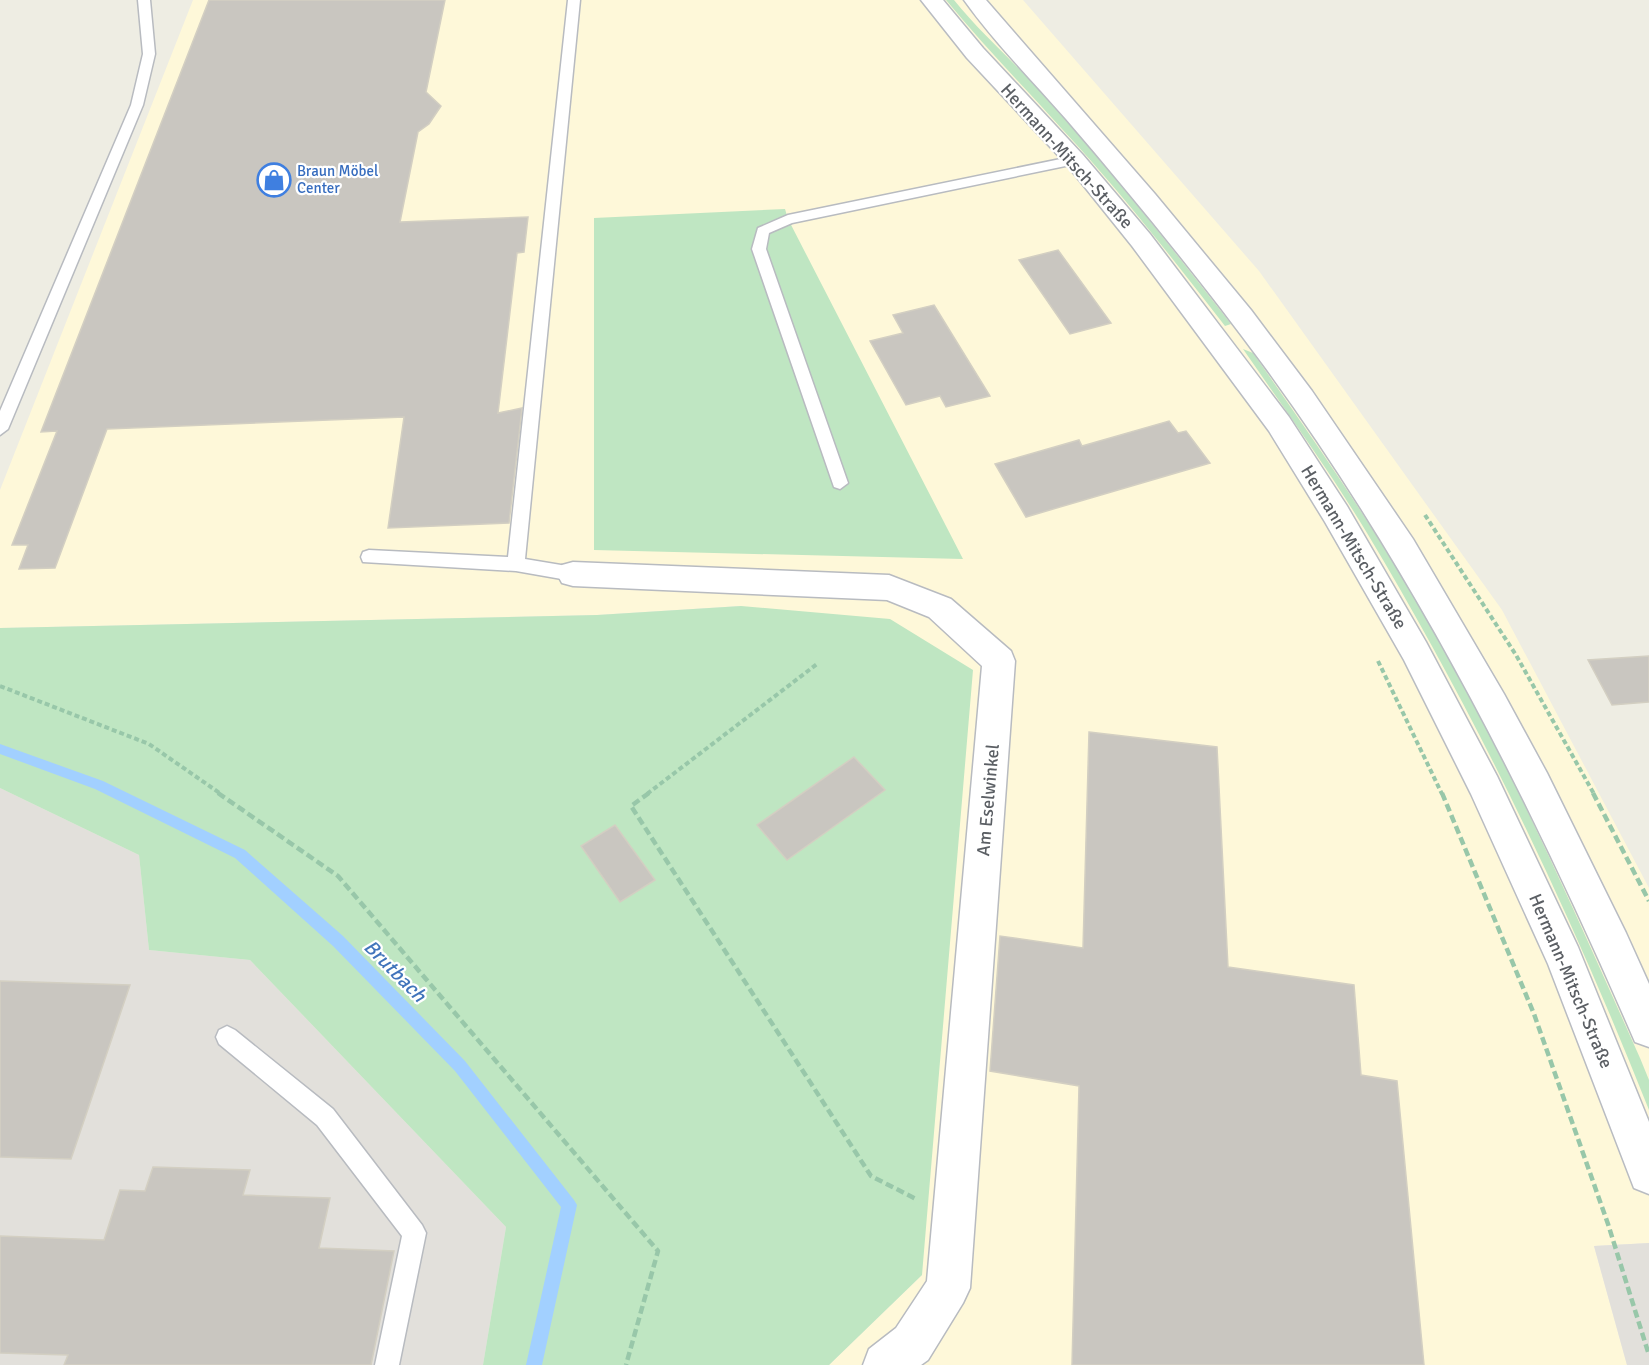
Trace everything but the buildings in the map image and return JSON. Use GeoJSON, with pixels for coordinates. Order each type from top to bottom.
{"type":"FeatureCollection","features":[{"type":"Feature","properties":{"kind":"main road","name":"Hermann-Mitsch-Straße"},"geometry":{"type":"LineString","coordinates":[[932,0],[975,53],[1076,160],[1177,285],[1279,424],[1336,514],[1415,651],[1485,787],[1565,960],[1649,1173]]}},
{"type":"Feature","properties":{"kind":"main road","name":"Hermann-Mitsch-Straße"},"geometry":{"type":"LineString","coordinates":[[975,0],[1171,228],[1232,304],[1303,398],[1381,516],[1531,773],[1649,1028]]}},
{"type":"Feature","properties":{"kind":"main road","name":"Am Eselwinkel"},"geometry":{"type":"LineString","coordinates":[[573,574],[686,581],[889,588],[940,608],[999,661],[948,1288],[912,1344],[885,1365]]}},
{"type":"Feature","properties":{"kind":"lane"},"geometry":{"type":"LineString","coordinates":[[0,429],[137,105],[149,54],[144,0]]}},
{"type":"Feature","properties":{"kind":"lane"},"geometry":{"type":"LineString","coordinates":[[516,564],[574,0]]}},
{"type":"Feature","properties":{"kind":"lane"},"geometry":{"type":"LineString","coordinates":[[840,483],[759,249],[763,231],[788,219],[1076,160]]}},
{"type":"Feature","properties":{"kind":"lane"},"geometry":{"type":"LineString","coordinates":[[369,557],[516,564],[573,574]]}},
{"type":"Feature","properties":{"kind":"lane"},"geometry":{"type":"LineString","coordinates":[[227,1036],[325,1117],[414,1233],[387,1365]]}},
{"type":"Feature","properties":{"kind":"path"},"geometry":{"type":"LineString","coordinates":[[1374,652],[1428,760],[1534,1014],[1608,1224],[1649,1355]]}},
{"type":"Feature","properties":{"kind":"path"},"geometry":{"type":"LineString","coordinates":[[817,664],[631,806],[871,1176],[915,1199],[955,1206]]}},
{"type":"Feature","properties":{"kind":"path"},"geometry":{"type":"LineString","coordinates":[[0,686],[149,744],[338,876],[658,1251],[626,1365]]}},
{"type":"Feature","properties":{"kind":"shaded area"},"geometry":{"type":"Polygon","coordinates":[[[193,0],[1023,0],[1259,271],[1502,610],[1649,888],[1649,1243],[1594,1246],[1627,1365],[829,1365],[922,1275],[741,606],[597,615],[0,628],[0,490],[193,0]]]}},
{"type":"Feature","properties":{"kind":"shaded area"},"geometry":{"type":"Polygon","coordinates":[[[0,788],[139,855],[149,950],[250,960],[506,1227],[483,1365],[0,1365],[0,788]]]}},
{"type":"Feature","properties":{"kind":"shaded area"},"geometry":{"type":"Polygon","coordinates":[[[1649,1243],[1649,1365],[1627,1365],[1594,1246],[1649,1243]]]}},
{"type":"Feature","properties":{"kind":"green space"},"geometry":{"type":"Polygon","coordinates":[[[946,0],[954,0],[1048,100],[1141,210],[1231,324],[1225,326],[1105,177],[946,0]]]}},
{"type":"Feature","properties":{"kind":"green space"},"geometry":{"type":"Polygon","coordinates":[[[785,209],[788,219],[963,559],[594,550],[594,218],[785,209]]]}},
{"type":"Feature","properties":{"kind":"green space"},"geometry":{"type":"Polygon","coordinates":[[[1243,349],[1253,353],[1384,547],[1483,722],[1538,833],[1640,1058],[1649,1080],[1649,1110],[1554,888],[1446,672],[1367,533],[1307,440],[1243,349]]]}},
{"type":"Feature","properties":{"kind":"green space"},"geometry":{"type":"Polygon","coordinates":[[[741,606],[890,619],[973,670],[922,1275],[829,1365],[483,1365],[506,1227],[250,960],[149,950],[139,855],[0,788],[0,628],[597,615],[741,606]]]}},
{"type":"Feature","properties":{"kind":"waterway","name":"Brutbach"},"geometry":{"type":"LineString","coordinates":[[0,749],[99,785],[240,854],[338,941],[460,1066],[569,1205],[534,1365]]}},
{"type":"Feature","properties":{"kind":"place","name":"Braun Möbel Center"},"geometry":{"type":"Point","coordinates":[274,180]}}]}
